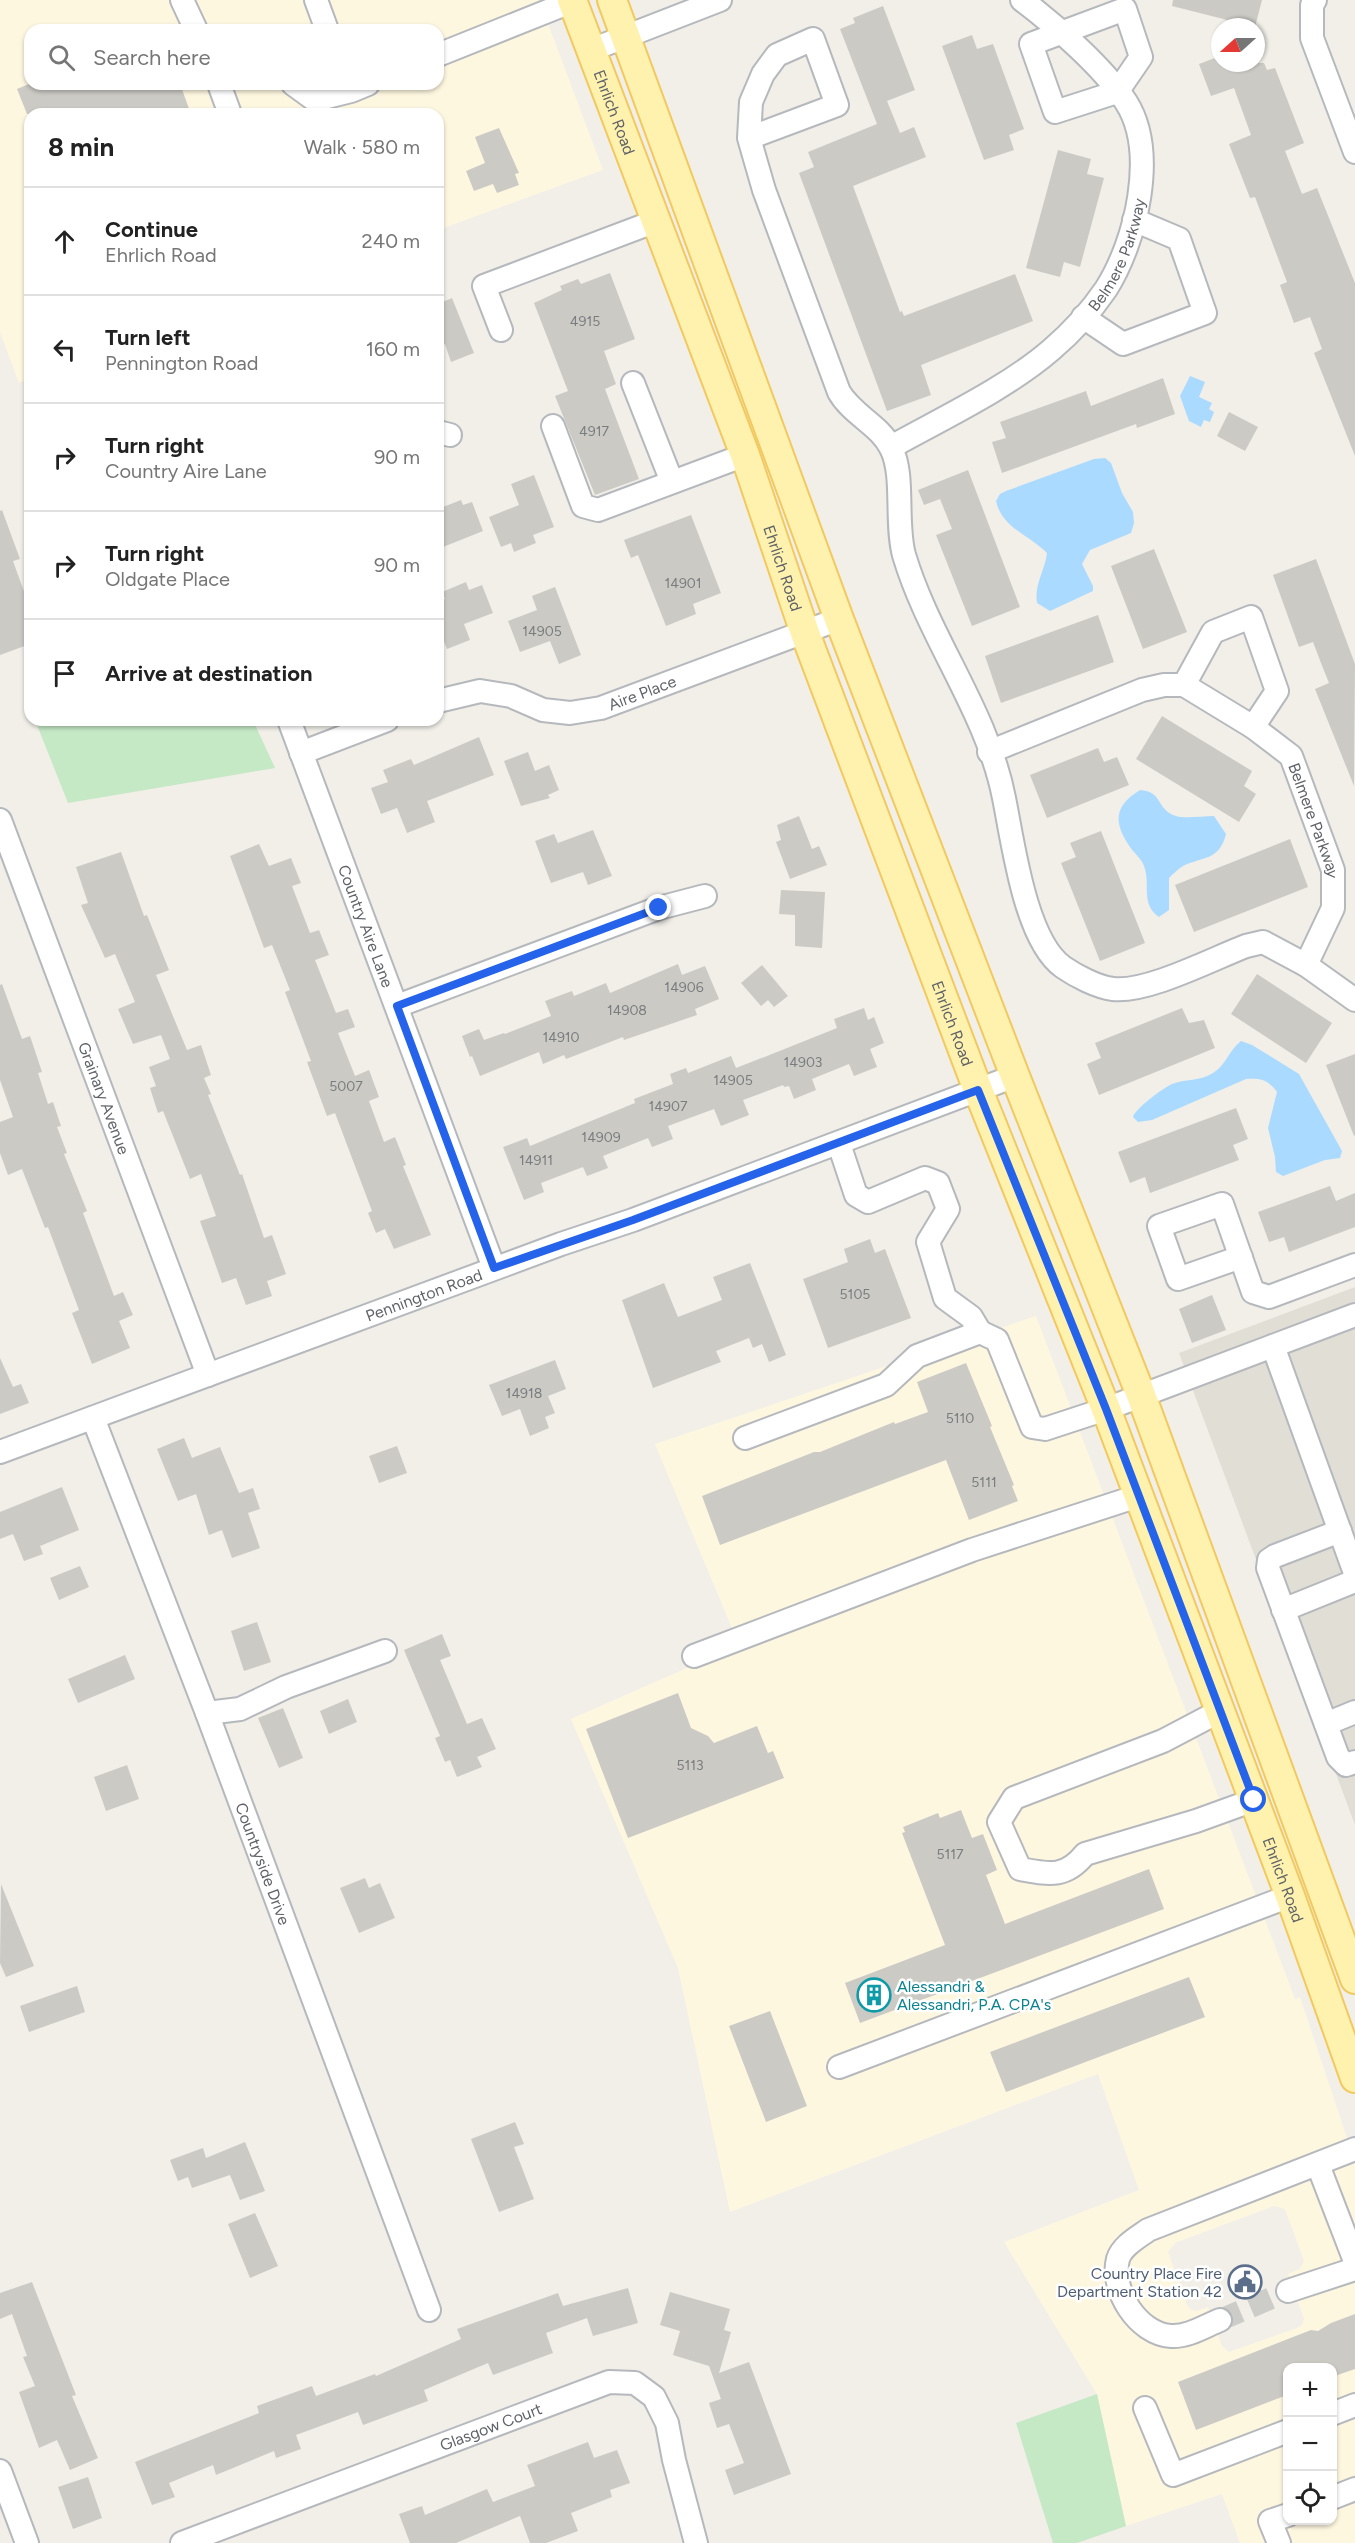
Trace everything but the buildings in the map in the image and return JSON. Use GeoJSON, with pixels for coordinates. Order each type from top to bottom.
{"type":"FeatureCollection","features":[{"type":"Feature","properties":{"kind":"main road","name":"Ehrlich Road"},"geometry":{"type":"LineString","coordinates":[[612,0],[839,619],[1141,1395],[1354,1975]]}},
{"type":"Feature","properties":{"kind":"main road","name":"Ehrlich Road"},"geometry":{"type":"LineString","coordinates":[[573,1],[745,455],[805,633],[978,1090],[1106,1409],[1290,1896],[1355,2078]]}},
{"type":"Feature","properties":{"kind":"street"},"geometry":{"type":"LineString","coordinates":[[182,0],[193,24]]}},
{"type":"Feature","properties":{"kind":"street"},"geometry":{"type":"LineString","coordinates":[[316,0],[325,24]]}},
{"type":"Feature","properties":{"kind":"street"},"geometry":{"type":"LineString","coordinates":[[591,50],[720,0]]}},
{"type":"Feature","properties":{"kind":"street","name":"Belmere Parkway"},"geometry":{"type":"LineString","coordinates":[[891,447],[1021,373],[1051,350],[1083,317],[1106,288],[1134,220],[1143,173],[1141,139],[1126,103],[1089,59],[1022,0]]}},
{"type":"Feature","properties":{"kind":"street"},"geometry":{"type":"LineString","coordinates":[[1316,0],[1312,4],[1311,38],[1355,152]]}},
{"type":"Feature","properties":{"kind":"street"},"geometry":{"type":"LineString","coordinates":[[444,53],[573,1]]}},
{"type":"Feature","properties":{"kind":"street"},"geometry":{"type":"LineString","coordinates":[[1125,9],[1141,57],[1117,92],[1054,112],[1030,44],[1125,9]]}},
{"type":"Feature","properties":{"kind":"street"},"geometry":{"type":"LineString","coordinates":[[749,138],[837,105],[813,39],[777,55],[763,74],[751,102],[749,138],[764,190],[839,392],[847,406],[875,428],[891,447],[898,475],[898,517],[904,554],[929,619],[975,712],[990,752],[1003,795],[1021,888],[1042,940],[1061,966],[1081,977],[1113,989],[1145,986],[1246,946],[1263,942],[1306,965],[1355,1000]]}},
{"type":"Feature","properties":{"kind":"street"},"geometry":{"type":"LineString","coordinates":[[221,90],[228,108]]}},
{"type":"Feature","properties":{"kind":"street"},"geometry":{"type":"LineString","coordinates":[[301,90],[315,100],[344,90]]}},
{"type":"Feature","properties":{"kind":"street"},"geometry":{"type":"LineString","coordinates":[[1083,317],[1123,344],[1205,313],[1179,239],[1134,220]]}},
{"type":"Feature","properties":{"kind":"street"},"geometry":{"type":"LineString","coordinates":[[501,330],[484,286],[656,221]]}},
{"type":"Feature","properties":{"kind":"street"},"geometry":{"type":"LineString","coordinates":[[633,383],[672,482]]}},
{"type":"Feature","properties":{"kind":"street"},"geometry":{"type":"LineString","coordinates":[[553,426],[583,506],[590,510],[598,510],[745,455]]}},
{"type":"Feature","properties":{"kind":"street"},"geometry":{"type":"LineString","coordinates":[[990,752],[1142,690],[1164,685],[1184,686],[1213,632],[1251,617],[1277,692],[1253,727]]}},
{"type":"Feature","properties":{"kind":"street","name":"Aire Place"},"geometry":{"type":"LineString","coordinates":[[444,700],[480,691],[511,696],[543,710],[570,713],[601,708],[839,619]]}},
{"type":"Feature","properties":{"kind":"street","name":"Belmere Parkway"},"geometry":{"type":"LineString","coordinates":[[1184,686],[1253,727],[1291,756],[1333,870],[1333,908],[1306,965]]}},
{"type":"Feature","properties":{"kind":"street","name":"Country Aire Lane"},"geometry":{"type":"LineString","coordinates":[[291,726],[494,1268]]}},
{"type":"Feature","properties":{"kind":"street"},"geometry":{"type":"LineString","coordinates":[[301,753],[371,726]]}},
{"type":"Feature","properties":{"kind":"street","name":"Grainary Avenue"},"geometry":{"type":"LineString","coordinates":[[0,820],[208,1375]]}},
{"type":"Feature","properties":{"kind":"street"},"geometry":{"type":"LineString","coordinates":[[397,1006],[659,908],[705,896]]}},
{"type":"Feature","properties":{"kind":"street","name":"Pennington Road"},"geometry":{"type":"LineString","coordinates":[[0,1452],[494,1268],[633,1220],[1015,1076]]}},
{"type":"Feature","properties":{"kind":"street"},"geometry":{"type":"LineString","coordinates":[[838,1144],[856,1195],[868,1202],[925,1178],[938,1183],[948,1209],[927,1242],[945,1298],[971,1317],[981,1332],[997,1340],[1032,1427],[1046,1429],[1106,1409],[1355,1315]]}},
{"type":"Feature","properties":{"kind":"street"},"geometry":{"type":"LineString","coordinates":[[1241,1257],[1253,1292],[1269,1297],[1355,1265]]}},
{"type":"Feature","properties":{"kind":"street"},"geometry":{"type":"LineString","coordinates":[[745,1438],[886,1385],[917,1356],[981,1332]]}},
{"type":"Feature","properties":{"kind":"street"},"geometry":{"type":"LineString","coordinates":[[1274,1346],[1355,1573]]}},
{"type":"Feature","properties":{"kind":"street","name":"Countryside Drive"},"geometry":{"type":"LineString","coordinates":[[93,1418],[207,1713],[429,2310]]}},
{"type":"Feature","properties":{"kind":"street"},"geometry":{"type":"LineString","coordinates":[[694,1656],[972,1550],[1138,1496]]}},
{"type":"Feature","properties":{"kind":"street"},"geometry":{"type":"LineString","coordinates":[[1340,1531],[1269,1560],[1268,1568],[1341,1761],[1346,1765],[1355,1762]]}},
{"type":"Feature","properties":{"kind":"street"},"geometry":{"type":"LineString","coordinates":[[1283,1610],[1355,1581]]}},
{"type":"Feature","properties":{"kind":"street"},"geometry":{"type":"LineString","coordinates":[[207,1713],[240,1709],[286,1687],[385,1652]]}},
{"type":"Feature","properties":{"kind":"street"},"geometry":{"type":"LineString","coordinates":[[1220,1711],[1163,1741],[1014,1798],[999,1822],[1020,1869],[1054,1874],[1075,1867],[1085,1854],[1196,1821],[1254,1800]]}},
{"type":"Feature","properties":{"kind":"street"},"geometry":{"type":"LineString","coordinates":[[1326,1724],[1355,1712]]}},
{"type":"Feature","properties":{"kind":"street"},"geometry":{"type":"LineString","coordinates":[[840,2067],[1290,1896]]}},
{"type":"Feature","properties":{"kind":"street"},"geometry":{"type":"LineString","coordinates":[[1220,2320],[1188,2334],[1171,2336],[1145,2326],[1134,2315],[1123,2296],[1117,2277],[1118,2258],[1126,2246],[1148,2230],[1355,2149]]}},
{"type":"Feature","properties":{"kind":"street"},"geometry":{"type":"LineString","coordinates":[[1318,2165],[1355,2261]]}},
{"type":"Feature","properties":{"kind":"street"},"geometry":{"type":"LineString","coordinates":[[1288,2291],[1355,2269]]}},
{"type":"Feature","properties":{"kind":"street","name":"Glasgow Court"},"geometry":{"type":"LineString","coordinates":[[182,2543],[609,2382],[635,2383],[654,2397],[667,2423],[674,2460],[696,2543]]}},
{"type":"Feature","properties":{"kind":"street"},"geometry":{"type":"LineString","coordinates":[[1337,2412],[1355,2405]]}},
{"type":"Feature","properties":{"kind":"street"},"geometry":{"type":"LineString","coordinates":[[1145,2408],[1173,2475],[1283,2433]]}},
{"type":"Feature","properties":{"kind":"street"},"geometry":{"type":"LineString","coordinates":[[0,2470],[27,2543]]}},
{"type":"Feature","properties":{"kind":"street"},"geometry":{"type":"LineString","coordinates":[[1337,2496],[1355,2489]]}},
{"type":"Feature","properties":{"kind":"street"},"geometry":{"type":"LineString","coordinates":[[1279,2543],[1270,2521],[1283,2516]]}},
{"type":"Feature","properties":{"kind":"shaded area"},"geometry":{"type":"Polygon","coordinates":[[[0,0],[539,0],[603,170],[444,228],[444,108],[24,108],[24,381],[19,383],[0,332],[0,0]]]}},
{"type":"Feature","properties":{"kind":"shaded area"},"geometry":{"type":"Polygon","coordinates":[[[1355,1287],[1355,1825],[1179,1353],[1355,1287]]]}},
{"type":"Feature","properties":{"kind":"shaded area"},"geometry":{"type":"Polygon","coordinates":[[[1036,1316],[1295,1999],[1300,1997],[1355,2162],[1355,2543],[1240,2543],[1222,2494],[1126,2526],[1097,2394],[1004,2242],[1139,2190],[1098,2074],[730,2212],[678,1968],[571,1719],[739,1645],[655,1444],[1036,1316]],[[1274,2206],[1175,2243],[1168,2252],[1187,2305],[1191,2310],[1197,2311],[1208,2307],[1222,2346],[1229,2352],[1302,2325],[1304,2319],[1288,2274],[1300,2269],[1304,2261],[1285,2209],[1274,2206]]]}},
{"type":"Feature","properties":{"kind":"green space"},"geometry":{"type":"Polygon","coordinates":[[[37,726],[256,726],[275,768],[68,803],[37,726]]]}},
{"type":"Feature","properties":{"kind":"green space"},"geometry":{"type":"Polygon","coordinates":[[[1097,2394],[1126,2526],[1077,2543],[1053,2543],[1016,2423],[1097,2394]]]}},
{"type":"Feature","properties":{"kind":"water"},"geometry":{"type":"Polygon","coordinates":[[[1190,376],[1205,382],[1199,397],[1212,403],[1209,409],[1214,412],[1210,422],[1204,420],[1201,427],[1189,421],[1180,396],[1190,376]]]}},
{"type":"Feature","properties":{"kind":"water"},"geometry":{"type":"Polygon","coordinates":[[[1105,458],[1111,463],[1122,493],[1133,512],[1134,523],[1131,533],[1090,550],[1082,564],[1093,586],[1093,591],[1050,611],[1037,603],[1036,596],[1047,553],[1010,525],[999,510],[996,501],[1000,494],[1006,491],[1094,459],[1105,458]]]}},
{"type":"Feature","properties":{"kind":"water"},"geometry":{"type":"Polygon","coordinates":[[[1140,790],[1153,794],[1165,810],[1176,816],[1214,816],[1226,834],[1223,843],[1215,853],[1183,866],[1169,878],[1169,910],[1159,917],[1153,912],[1148,900],[1143,863],[1124,838],[1119,822],[1121,808],[1131,796],[1140,790]]]}},
{"type":"Feature","properties":{"kind":"water"},"geometry":{"type":"Polygon","coordinates":[[[1241,1041],[1252,1045],[1299,1074],[1342,1151],[1340,1158],[1325,1160],[1283,1176],[1276,1172],[1268,1128],[1277,1092],[1267,1082],[1260,1080],[1246,1079],[1152,1120],[1138,1122],[1133,1117],[1144,1104],[1168,1086],[1213,1073],[1241,1041]]]}},
{"type":"Feature","properties":{"kind":"tunnel"},"geometry":{"type":"LineString","coordinates":[[1220,2320],[1288,2291]]}},
{"type":"Feature","properties":{"kind":"place","name":"Alessandri & Alessandri, P.A. CPA's"},"geometry":{"type":"Point","coordinates":[874,1995]}},
{"type":"Feature","properties":{"kind":"place","name":"Country Place Fire Department Station 42"},"geometry":{"type":"Point","coordinates":[1245,2282]}},
{"type":"Feature","properties":{"kind":"route"},"geometry":{"type":"LineString","coordinates":[[659,908],[397,1006],[494,1268],[633,1220],[978,1090],[1106,1409],[1254,1800]]}}]}
